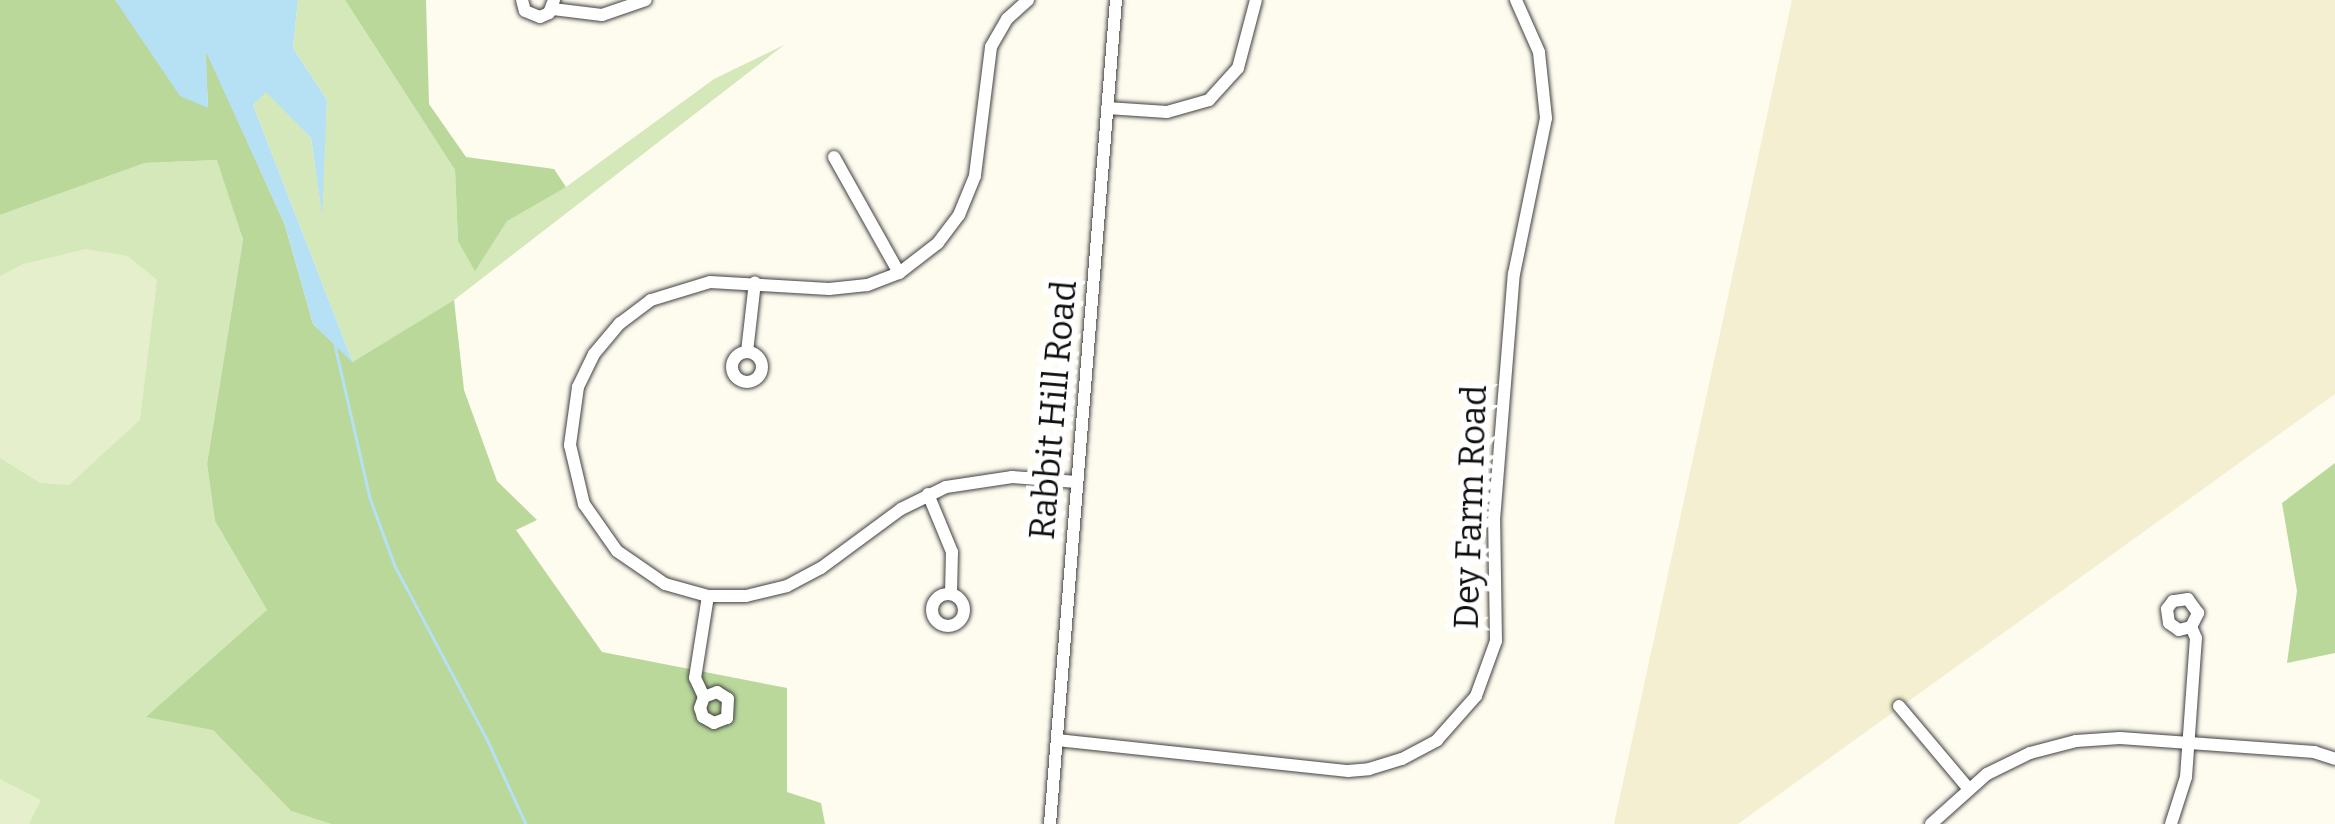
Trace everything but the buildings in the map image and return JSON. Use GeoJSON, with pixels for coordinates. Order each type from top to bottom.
{"type":"FeatureCollection","features":[{"type":"Feature","properties":{"kind":"street"},"geometry":{"type":"LineString","coordinates":[[522,0],[525,11],[534,17],[554,4],[602,15],[646,0]]}},
{"type":"Feature","properties":{"kind":"street"},"geometry":{"type":"LineString","coordinates":[[1028,0],[1007,19],[991,47],[979,157],[968,195],[938,243],[900,273],[847,288],[754,282],[690,285],[634,311],[594,354],[573,406],[572,466],[593,521],[617,551],[648,575],[708,596],[746,596],[787,586],[928,494],[989,478],[1077,482]]}},
{"type":"Feature","properties":{"kind":"street","name":"Rabbit Hill Road"},"geometry":{"type":"LineString","coordinates":[[1050,824],[1116,0]]}},
{"type":"Feature","properties":{"kind":"street"},"geometry":{"type":"LineString","coordinates":[[1108,108],[1167,112],[1209,100],[1238,68],[1256,0]]}},
{"type":"Feature","properties":{"kind":"street","name":"Dey Farm Road"},"geometry":{"type":"LineString","coordinates":[[1057,740],[1348,770],[1369,768],[1402,759],[1437,740],[1476,696],[1492,659],[1498,622],[1494,520],[1514,274],[1546,118],[1539,52],[1516,0]]}},
{"type":"Feature","properties":{"kind":"street"},"geometry":{"type":"LineString","coordinates":[[834,157],[900,273]]}},
{"type":"Feature","properties":{"kind":"street"},"geometry":{"type":"LineString","coordinates":[[747,352],[754,282]]}},
{"type":"Feature","properties":{"kind":"street"},"geometry":{"type":"LineString","coordinates":[[928,494],[952,552],[951,594]]}},
{"type":"Feature","properties":{"kind":"street"},"geometry":{"type":"LineString","coordinates":[[704,697],[695,678],[708,596]]}},
{"type":"Feature","properties":{"kind":"street"},"geometry":{"type":"LineString","coordinates":[[2171,824],[2182,794],[2188,743],[2196,638],[2191,627]]}},
{"type":"Feature","properties":{"kind":"street"},"geometry":{"type":"LineString","coordinates":[[1899,706],[1968,788]]}},
{"type":"Feature","properties":{"kind":"street"},"geometry":{"type":"LineString","coordinates":[[1931,824],[1968,788],[2008,762],[2076,740],[2314,752],[2335,759]]}},
{"type":"Feature","properties":{"kind":"shaded area"},"geometry":{"type":"Polygon","coordinates":[[[1792,0],[2335,0],[2335,394],[1738,824],[1614,824],[1792,0]]]}},
{"type":"Feature","properties":{"kind":"green space"},"geometry":{"type":"Polygon","coordinates":[[[0,0],[115,0],[208,107],[205,48],[285,225],[313,324],[353,362],[454,300],[464,390],[497,481],[537,520],[516,530],[602,652],[787,688],[787,792],[821,803],[825,824],[331,824],[291,811],[213,730],[146,717],[267,610],[215,521],[207,464],[243,240],[217,160],[145,163],[0,215],[0,0]]]}},
{"type":"Feature","properties":{"kind":"green space"},"geometry":{"type":"Polygon","coordinates":[[[298,0],[345,0],[455,170],[458,241],[566,187],[714,79],[784,45],[454,300],[353,363],[253,105],[266,91],[311,138],[321,207],[327,100],[293,48],[298,0]]]}},
{"type":"Feature","properties":{"kind":"green space"},"geometry":{"type":"Polygon","coordinates":[[[345,0],[426,0],[429,104],[466,157],[554,169],[566,187],[507,221],[475,271],[458,241],[455,170],[345,0]]]}},
{"type":"Feature","properties":{"kind":"green space"},"geometry":{"type":"Polygon","coordinates":[[[218,160],[243,241],[207,464],[215,521],[267,610],[213,730],[291,811],[331,824],[0,824],[0,215],[145,163],[218,160]]]}},
{"type":"Feature","properties":{"kind":"green space"},"geometry":{"type":"Polygon","coordinates":[[[86,249],[128,256],[157,280],[140,420],[69,485],[40,483],[0,458],[0,276],[23,264],[86,249]]]}},
{"type":"Feature","properties":{"kind":"green space"},"geometry":{"type":"Polygon","coordinates":[[[2335,463],[2335,653],[2287,663],[2297,591],[2282,503],[2335,463]]]}},
{"type":"Feature","properties":{"kind":"green space"},"geometry":{"type":"Polygon","coordinates":[[[0,779],[41,800],[29,824],[0,824],[0,779]]]}},
{"type":"Feature","properties":{"kind":"water"},"geometry":{"type":"Polygon","coordinates":[[[115,0],[298,0],[293,48],[327,100],[322,215],[311,138],[266,92],[253,105],[353,363],[313,324],[285,225],[206,52],[208,108],[180,96],[115,0]]]}},
{"type":"Feature","properties":{"kind":"waterway"},"geometry":{"type":"LineString","coordinates":[[335,345],[370,498],[395,566],[487,739],[526,824]]}}]}
